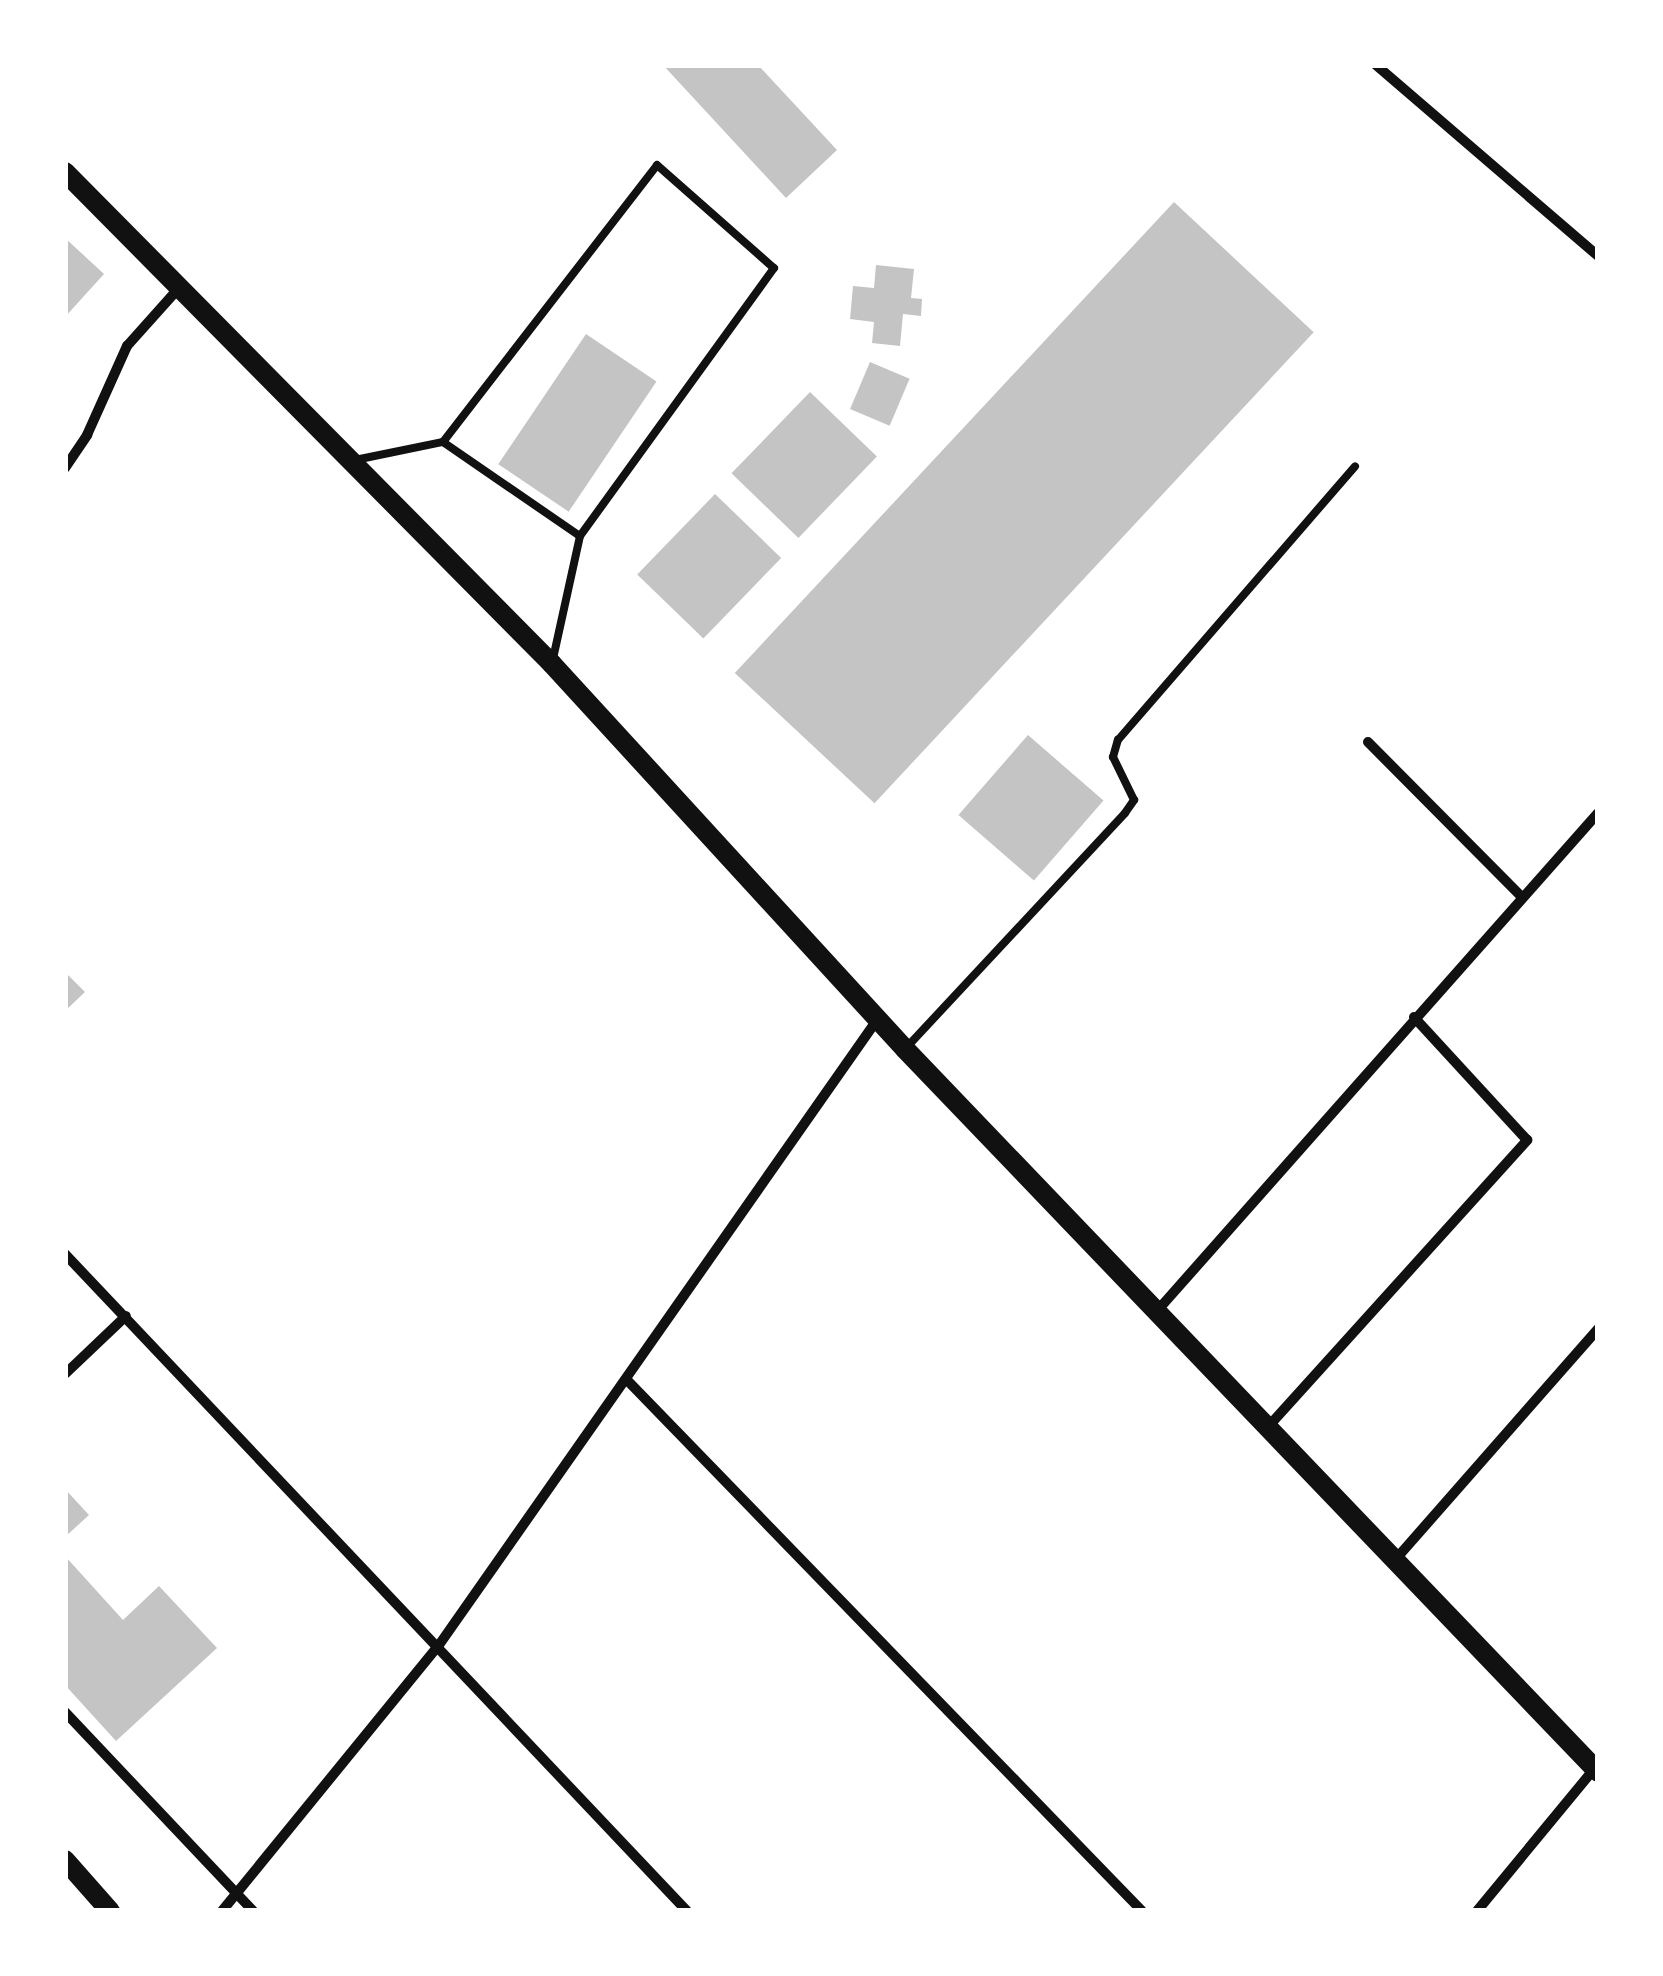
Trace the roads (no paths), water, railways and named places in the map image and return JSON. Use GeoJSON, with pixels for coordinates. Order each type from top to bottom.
{"type":"FeatureCollection","features":[{"type":"Feature","properties":{"kind":"main road"},"geometry":{"type":"LineString","coordinates":[[65,172],[346,462],[552,664],[905,1050],[1596,1770]]}},
{"type":"Feature","properties":{"kind":"main road"},"geometry":{"type":"LineString","coordinates":[[65,1860],[110,1911]]}},
{"type":"Feature","properties":{"kind":"street"},"geometry":{"type":"LineString","coordinates":[[1376,65],[1598,256]]}},
{"type":"Feature","properties":{"kind":"street"},"geometry":{"type":"LineString","coordinates":[[65,468],[88,435],[126,346],[178,288]]}},
{"type":"Feature","properties":{"kind":"street"},"geometry":{"type":"LineString","coordinates":[[1368,742],[1522,897]]}},
{"type":"Feature","properties":{"kind":"street"},"geometry":{"type":"LineString","coordinates":[[1156,1312],[1598,813]]}},
{"type":"Feature","properties":{"kind":"street"},"geometry":{"type":"LineString","coordinates":[[1268,1427],[1526,1140],[1414,1017]]}},
{"type":"Feature","properties":{"kind":"street"},"geometry":{"type":"LineString","coordinates":[[222,1911],[439,1645],[877,1020]]}},
{"type":"Feature","properties":{"kind":"street"},"geometry":{"type":"LineString","coordinates":[[65,1254],[687,1911]]}},
{"type":"Feature","properties":{"kind":"street"},"geometry":{"type":"LineString","coordinates":[[65,1374],[126,1316]]}},
{"type":"Feature","properties":{"kind":"street"},"geometry":{"type":"LineString","coordinates":[[1395,1560],[1598,1328]]}},
{"type":"Feature","properties":{"kind":"street"},"geometry":{"type":"LineString","coordinates":[[626,1379],[1142,1911]]}},
{"type":"Feature","properties":{"kind":"street"},"geometry":{"type":"LineString","coordinates":[[65,1712],[253,1911]]}},
{"type":"Feature","properties":{"kind":"street"},"geometry":{"type":"LineString","coordinates":[[1478,1911],[1596,1770]]}},
{"type":"Feature","properties":{"kind":"lane"},"geometry":{"type":"LineString","coordinates":[[346,462],[443,442],[657,165],[774,268],[580,536],[552,664]]}},
{"type":"Feature","properties":{"kind":"lane"},"geometry":{"type":"LineString","coordinates":[[443,442],[580,536]]}},
{"type":"Feature","properties":{"kind":"lane"},"geometry":{"type":"LineString","coordinates":[[905,1050],[1126,813],[1134,800],[1113,757],[1118,740],[1355,466]]}}]}
